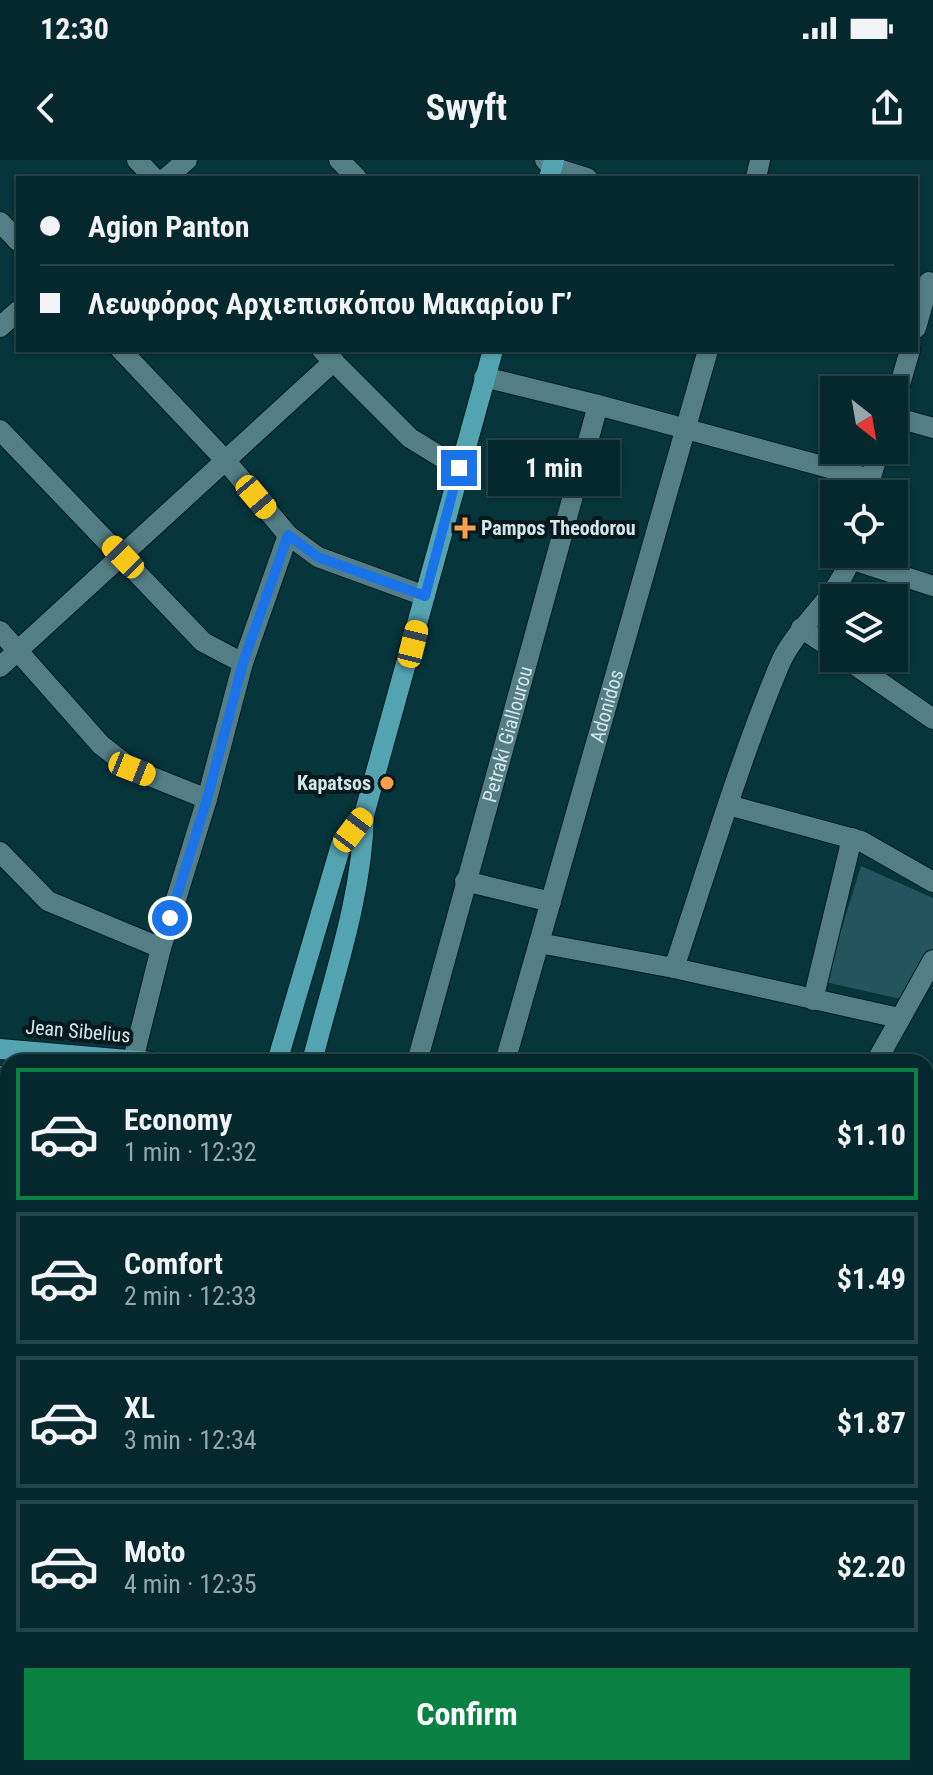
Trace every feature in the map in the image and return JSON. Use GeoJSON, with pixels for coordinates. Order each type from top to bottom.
{"type":"FeatureCollection","features":[{"type":"Feature","properties":{"kind":"main road"},"geometry":{"type":"LineString","coordinates":[[314,1054],[363,855],[364,815],[492,352]]}},
{"type":"Feature","properties":{"kind":"main road"},"geometry":{"type":"LineString","coordinates":[[279,1054],[341,845],[364,815]]}},
{"type":"Feature","properties":{"kind":"main road","name":"Jean Sibelius"},"geometry":{"type":"LineString","coordinates":[[0,1049],[59,1054]]}},
{"type":"Feature","properties":{"kind":"street"},"geometry":{"type":"LineString","coordinates":[[137,160],[152,176]]}},
{"type":"Feature","properties":{"kind":"street"},"geometry":{"type":"LineString","coordinates":[[168,176],[187,160]]}},
{"type":"Feature","properties":{"kind":"street"},"geometry":{"type":"LineString","coordinates":[[339,160],[355,176]]}},
{"type":"Feature","properties":{"kind":"street"},"geometry":{"type":"LineString","coordinates":[[550,166],[581,176]]}},
{"type":"Feature","properties":{"kind":"street"},"geometry":{"type":"LineString","coordinates":[[0,222],[16,239]]}},
{"type":"Feature","properties":{"kind":"street"},"geometry":{"type":"LineString","coordinates":[[918,319],[926,281]]}},
{"type":"Feature","properties":{"kind":"street"},"geometry":{"type":"LineString","coordinates":[[0,327],[16,313]]}},
{"type":"Feature","properties":{"kind":"street"},"geometry":{"type":"LineString","coordinates":[[123,352],[225,460],[288,535],[318,557],[425,596]]}},
{"type":"Feature","properties":{"kind":"street","name":"Adonidos"},"geometry":{"type":"LineString","coordinates":[[507,1054],[707,352]]}},
{"type":"Feature","properties":{"kind":"street"},"geometry":{"type":"LineString","coordinates":[[902,376],[909,352]]}},
{"type":"Feature","properties":{"kind":"street"},"geometry":{"type":"LineString","coordinates":[[0,667],[123,557],[328,356],[410,438],[459,468]]}},
{"type":"Feature","properties":{"kind":"street"},"geometry":{"type":"LineString","coordinates":[[484,377],[686,428],[849,480]]}},
{"type":"Feature","properties":{"kind":"street","name":"Petraki Giallourou"},"geometry":{"type":"LineString","coordinates":[[419,1054],[598,405]]}},
{"type":"Feature","properties":{"kind":"street"},"geometry":{"type":"LineString","coordinates":[[908,421],[933,428]]}},
{"type":"Feature","properties":{"kind":"street"},"geometry":{"type":"LineString","coordinates":[[0,430],[203,642],[243,663]]}},
{"type":"Feature","properties":{"kind":"street"},"geometry":{"type":"LineString","coordinates":[[143,1054],[161,948],[207,799],[243,663],[288,535]]}},
{"type":"Feature","properties":{"kind":"street"},"geometry":{"type":"LineString","coordinates":[[674,968],[728,805],[780,663],[801,628],[838,584],[846,568]]}},
{"type":"Feature","properties":{"kind":"street"},"geometry":{"type":"LineString","coordinates":[[882,568],[933,586]]}},
{"type":"Feature","properties":{"kind":"street"},"geometry":{"type":"LineString","coordinates":[[801,628],[820,641]]}},
{"type":"Feature","properties":{"kind":"street"},"geometry":{"type":"LineString","coordinates":[[0,631],[101,745],[132,769],[207,799]]}},
{"type":"Feature","properties":{"kind":"street"},"geometry":{"type":"LineString","coordinates":[[865,672],[933,719]]}},
{"type":"Feature","properties":{"kind":"street"},"geometry":{"type":"LineString","coordinates":[[728,805],[861,841],[933,882]]}},
{"type":"Feature","properties":{"kind":"street"},"geometry":{"type":"LineString","coordinates":[[813,1000],[852,838]]}},
{"type":"Feature","properties":{"kind":"street"},"geometry":{"type":"LineString","coordinates":[[0,852],[48,901],[161,948]]}},
{"type":"Feature","properties":{"kind":"street"},"geometry":{"type":"LineString","coordinates":[[465,881],[551,902]]}},
{"type":"Feature","properties":{"kind":"street"},"geometry":{"type":"LineString","coordinates":[[539,943],[674,968],[899,1018]]}},
{"type":"Feature","properties":{"kind":"street"},"geometry":{"type":"LineString","coordinates":[[880,1054],[933,960]]}},
{"type":"Feature","properties":{"kind":"shaded area"},"geometry":{"type":"Polygon","coordinates":[[[861,866],[933,898],[933,949],[901,999],[825,982],[861,866]]]}},
{"type":"Feature","properties":{"kind":"place","name":"Pampos Theodorou"},"geometry":{"type":"Point","coordinates":[465,528]}},
{"type":"Feature","properties":{"kind":"place","name":"Kapatsos"},"geometry":{"type":"Point","coordinates":[387,783]}},
{"type":"Feature","properties":{"kind":"route"},"geometry":{"type":"LineString","coordinates":[[170,918],[207,799],[243,663],[288,535],[318,557],[425,596],[459,468]]}}]}
